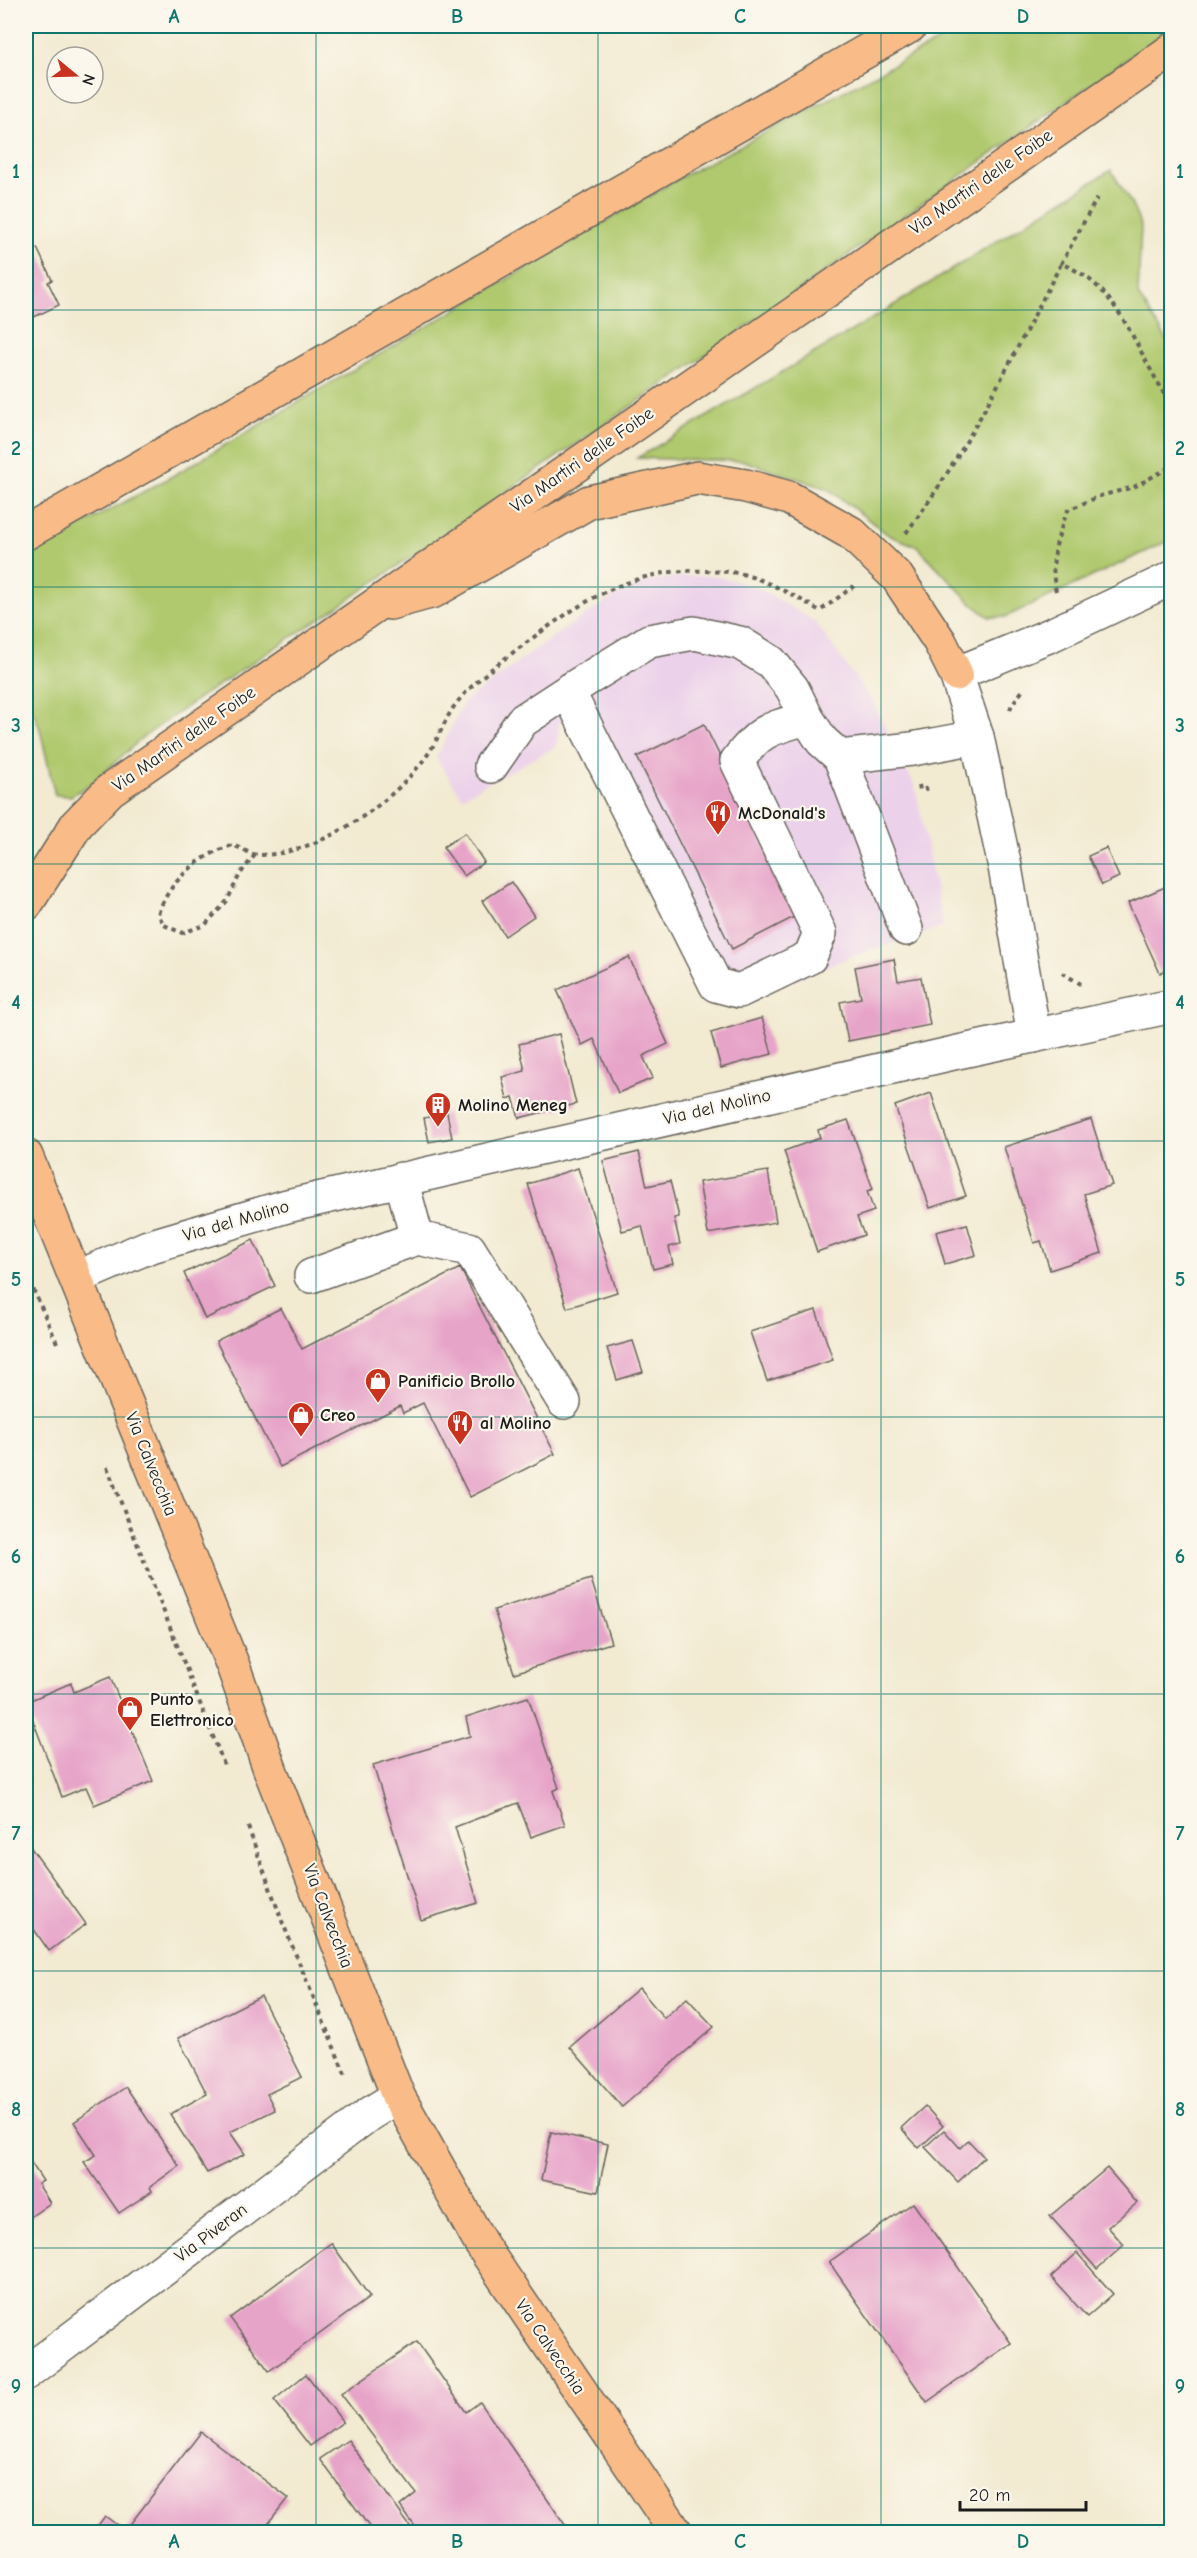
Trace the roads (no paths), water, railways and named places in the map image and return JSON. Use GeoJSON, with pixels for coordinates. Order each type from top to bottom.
{"type":"FeatureCollection","features":[{"type":"Feature","properties":{"kind":"main road"},"geometry":{"type":"LineString","coordinates":[[26,533],[910,26]]}},
{"type":"Feature","properties":{"kind":"main road","name":"Via Martiri delle Foibe"},"geometry":{"type":"LineString","coordinates":[[26,904],[77,824],[110,790],[1172,50]]}},
{"type":"Feature","properties":{"kind":"main road"},"geometry":{"type":"LineString","coordinates":[[368,609],[434,591],[589,501],[697,478],[746,486],[789,498],[851,533],[897,577],[940,642],[956,674]]}},
{"type":"Feature","properties":{"kind":"main road","name":"Via Calvecchia"},"geometry":{"type":"LineString","coordinates":[[26,1156],[232,1666],[271,1772],[399,2096],[481,2244],[676,2532]]}},
{"type":"Feature","properties":{"kind":"main road","name":"Via Calvecchia"},"geometry":{"type":"LineString","coordinates":[[26,1215],[72,1266]]}},
{"type":"Feature","properties":{"kind":"street"},"geometry":{"type":"LineString","coordinates":[[1034,1036],[1005,867],[978,737],[956,674],[1053,634],[1172,578]]}},
{"type":"Feature","properties":{"kind":"street"},"geometry":{"type":"LineString","coordinates":[[491,766],[522,721],[649,641],[694,633],[740,643],[771,662],[792,688],[822,741],[840,757],[906,929]]}},
{"type":"Feature","properties":{"kind":"street"},"geometry":{"type":"LineString","coordinates":[[568,691],[716,985],[739,991],[810,957],[820,933],[737,761],[749,745],[765,730],[807,717]]}},
{"type":"Feature","properties":{"kind":"street"},"geometry":{"type":"LineString","coordinates":[[840,757],[912,749],[978,737]]}},
{"type":"Feature","properties":{"kind":"street","name":"Via del Molino"},"geometry":{"type":"LineString","coordinates":[[72,1266],[148,1247],[287,1206],[401,1179],[1172,1006]]}},
{"type":"Feature","properties":{"kind":"street"},"geometry":{"type":"LineString","coordinates":[[401,1179],[417,1238]]}},
{"type":"Feature","properties":{"kind":"street"},"geometry":{"type":"LineString","coordinates":[[311,1276],[417,1238],[469,1249],[564,1402]]}},
{"type":"Feature","properties":{"kind":"street","name":"Via Piveran"},"geometry":{"type":"LineString","coordinates":[[26,2373],[368,2115],[399,2096]]}},
{"type":"Feature","properties":{"kind":"place","name":"McDonald's"},"geometry":{"type":"Point","coordinates":[718,836]}},
{"type":"Feature","properties":{"kind":"place","name":"Molino Meneg"},"geometry":{"type":"Point","coordinates":[438,1128]}},
{"type":"Feature","properties":{"kind":"place","name":"Panificio Brollo"},"geometry":{"type":"Point","coordinates":[378,1404]}},
{"type":"Feature","properties":{"kind":"place","name":"Creo"},"geometry":{"type":"Point","coordinates":[301,1438]}},
{"type":"Feature","properties":{"kind":"place","name":"al Molino"},"geometry":{"type":"Point","coordinates":[460,1446]}},
{"type":"Feature","properties":{"kind":"place","name":"Punto Elettronico"},"geometry":{"type":"Point","coordinates":[130,1732]}}]}
